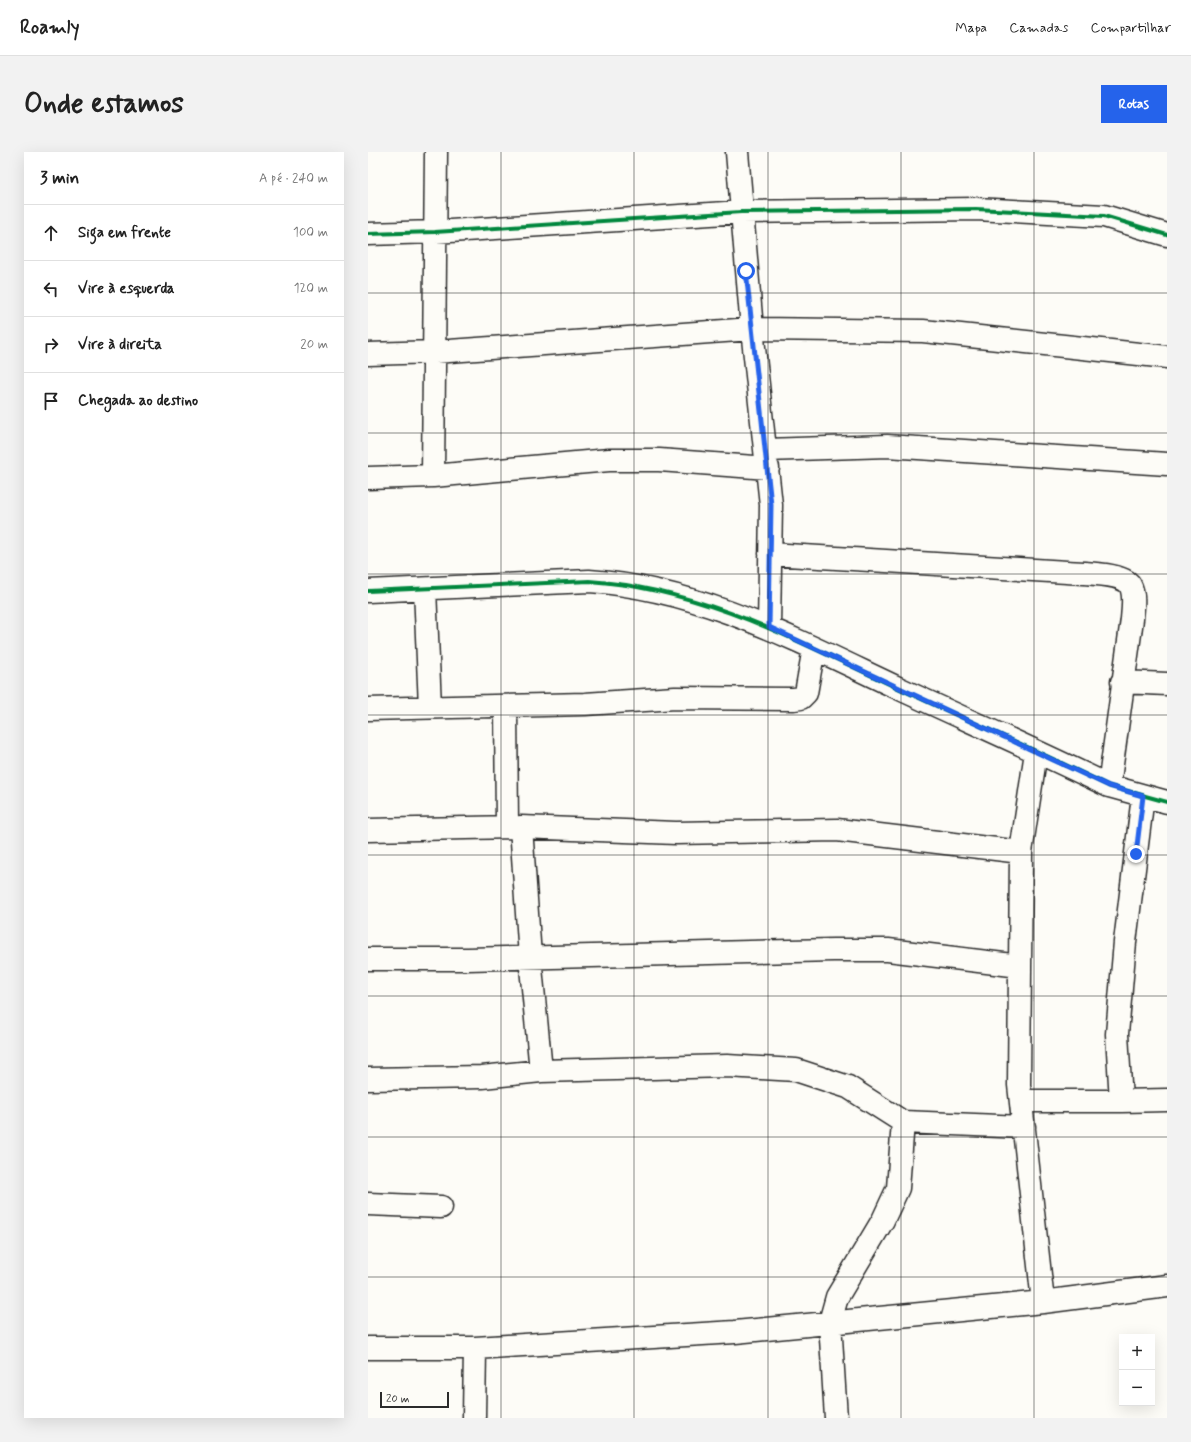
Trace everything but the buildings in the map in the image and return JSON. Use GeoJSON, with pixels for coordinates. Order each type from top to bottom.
{"type":"FeatureCollection","features":[{"type":"Feature","properties":{"kind":"street"},"geometry":{"type":"LineString","coordinates":[[433,476],[436,152]]}},
{"type":"Feature","properties":{"kind":"street"},"geometry":{"type":"LineString","coordinates":[[737,152],[752,329],[771,505],[769,627]]}},
{"type":"Feature","properties":{"kind":"street"},"geometry":{"type":"LineString","coordinates":[[368,234],[435,232],[741,212],[984,209],[1104,216],[1167,235]]}},
{"type":"Feature","properties":{"kind":"street"},"geometry":{"type":"LineString","coordinates":[[368,354],[435,352],[752,329],[923,331],[1167,357]]}},
{"type":"Feature","properties":{"kind":"street"},"geometry":{"type":"LineString","coordinates":[[368,478],[433,476],[610,460],[767,459],[887,446],[1167,464]]}},
{"type":"Feature","properties":{"kind":"street"},"geometry":{"type":"LineString","coordinates":[[770,554],[1067,572],[1112,576],[1124,580],[1130,584],[1133,602],[1109,786]]}},
{"type":"Feature","properties":{"kind":"street"},"geometry":{"type":"LineString","coordinates":[[368,591],[589,581],[621,583],[656,590],[769,627],[1109,786],[1167,802]]}},
{"type":"Feature","properties":{"kind":"street"},"geometry":{"type":"LineString","coordinates":[[425,589],[430,707]]}},
{"type":"Feature","properties":{"kind":"street"},"geometry":{"type":"LineString","coordinates":[[368,709],[585,704],[675,698],[794,699],[801,698],[806,693],[814,648]]}},
{"type":"Feature","properties":{"kind":"street"},"geometry":{"type":"LineString","coordinates":[[1122,682],[1167,684]]}},
{"type":"Feature","properties":{"kind":"street"},"geometry":{"type":"LineString","coordinates":[[506,706],[514,827],[530,957],[541,1071]]}},
{"type":"Feature","properties":{"kind":"street"},"geometry":{"type":"LineString","coordinates":[[1036,752],[1021,852],[1019,1085],[1044,1302]]}},
{"type":"Feature","properties":{"kind":"street"},"geometry":{"type":"LineString","coordinates":[[1121,1101],[1117,1034],[1125,942],[1143,796]]}},
{"type":"Feature","properties":{"kind":"street"},"geometry":{"type":"LineString","coordinates":[[368,830],[514,827],[676,833],[837,830],[1021,852]]}},
{"type":"Feature","properties":{"kind":"street"},"geometry":{"type":"LineString","coordinates":[[368,960],[468,960],[530,957],[888,950],[1020,966]]}},
{"type":"Feature","properties":{"kind":"street"},"geometry":{"type":"LineString","coordinates":[[368,1079],[482,1077],[541,1071],[726,1066],[796,1070],[848,1087],[903,1122],[1024,1127]]}},
{"type":"Feature","properties":{"kind":"street"},"geometry":{"type":"LineString","coordinates":[[1021,1101],[1167,1100]]}},
{"type":"Feature","properties":{"kind":"street"},"geometry":{"type":"LineString","coordinates":[[836,1418],[830,1322],[837,1297],[883,1220],[898,1188],[903,1122]]}},
{"type":"Feature","properties":{"kind":"street"},"geometry":{"type":"LineString","coordinates":[[368,1204],[441,1207]]}},
{"type":"Feature","properties":{"kind":"street"},"geometry":{"type":"LineString","coordinates":[[368,1348],[475,1348],[735,1332],[1044,1302],[1167,1286]]}},
{"type":"Feature","properties":{"kind":"street"},"geometry":{"type":"LineString","coordinates":[[474,1418],[475,1348]]}},
{"type":"Feature","properties":{"kind":"cycle path"},"geometry":{"type":"LineString","coordinates":[[368,234],[435,232],[741,212],[976,209],[1104,216],[1167,235]]}},
{"type":"Feature","properties":{"kind":"cycle path"},"geometry":{"type":"LineString","coordinates":[[368,591],[589,581],[630,586],[670,594],[710,606],[786,636],[1109,786],[1167,802]]}},
{"type":"Feature","properties":{"kind":"route"},"geometry":{"type":"LineString","coordinates":[[746,271],[771,505],[769,627],[1109,786],[1143,796],[1136,854]]}}]}
